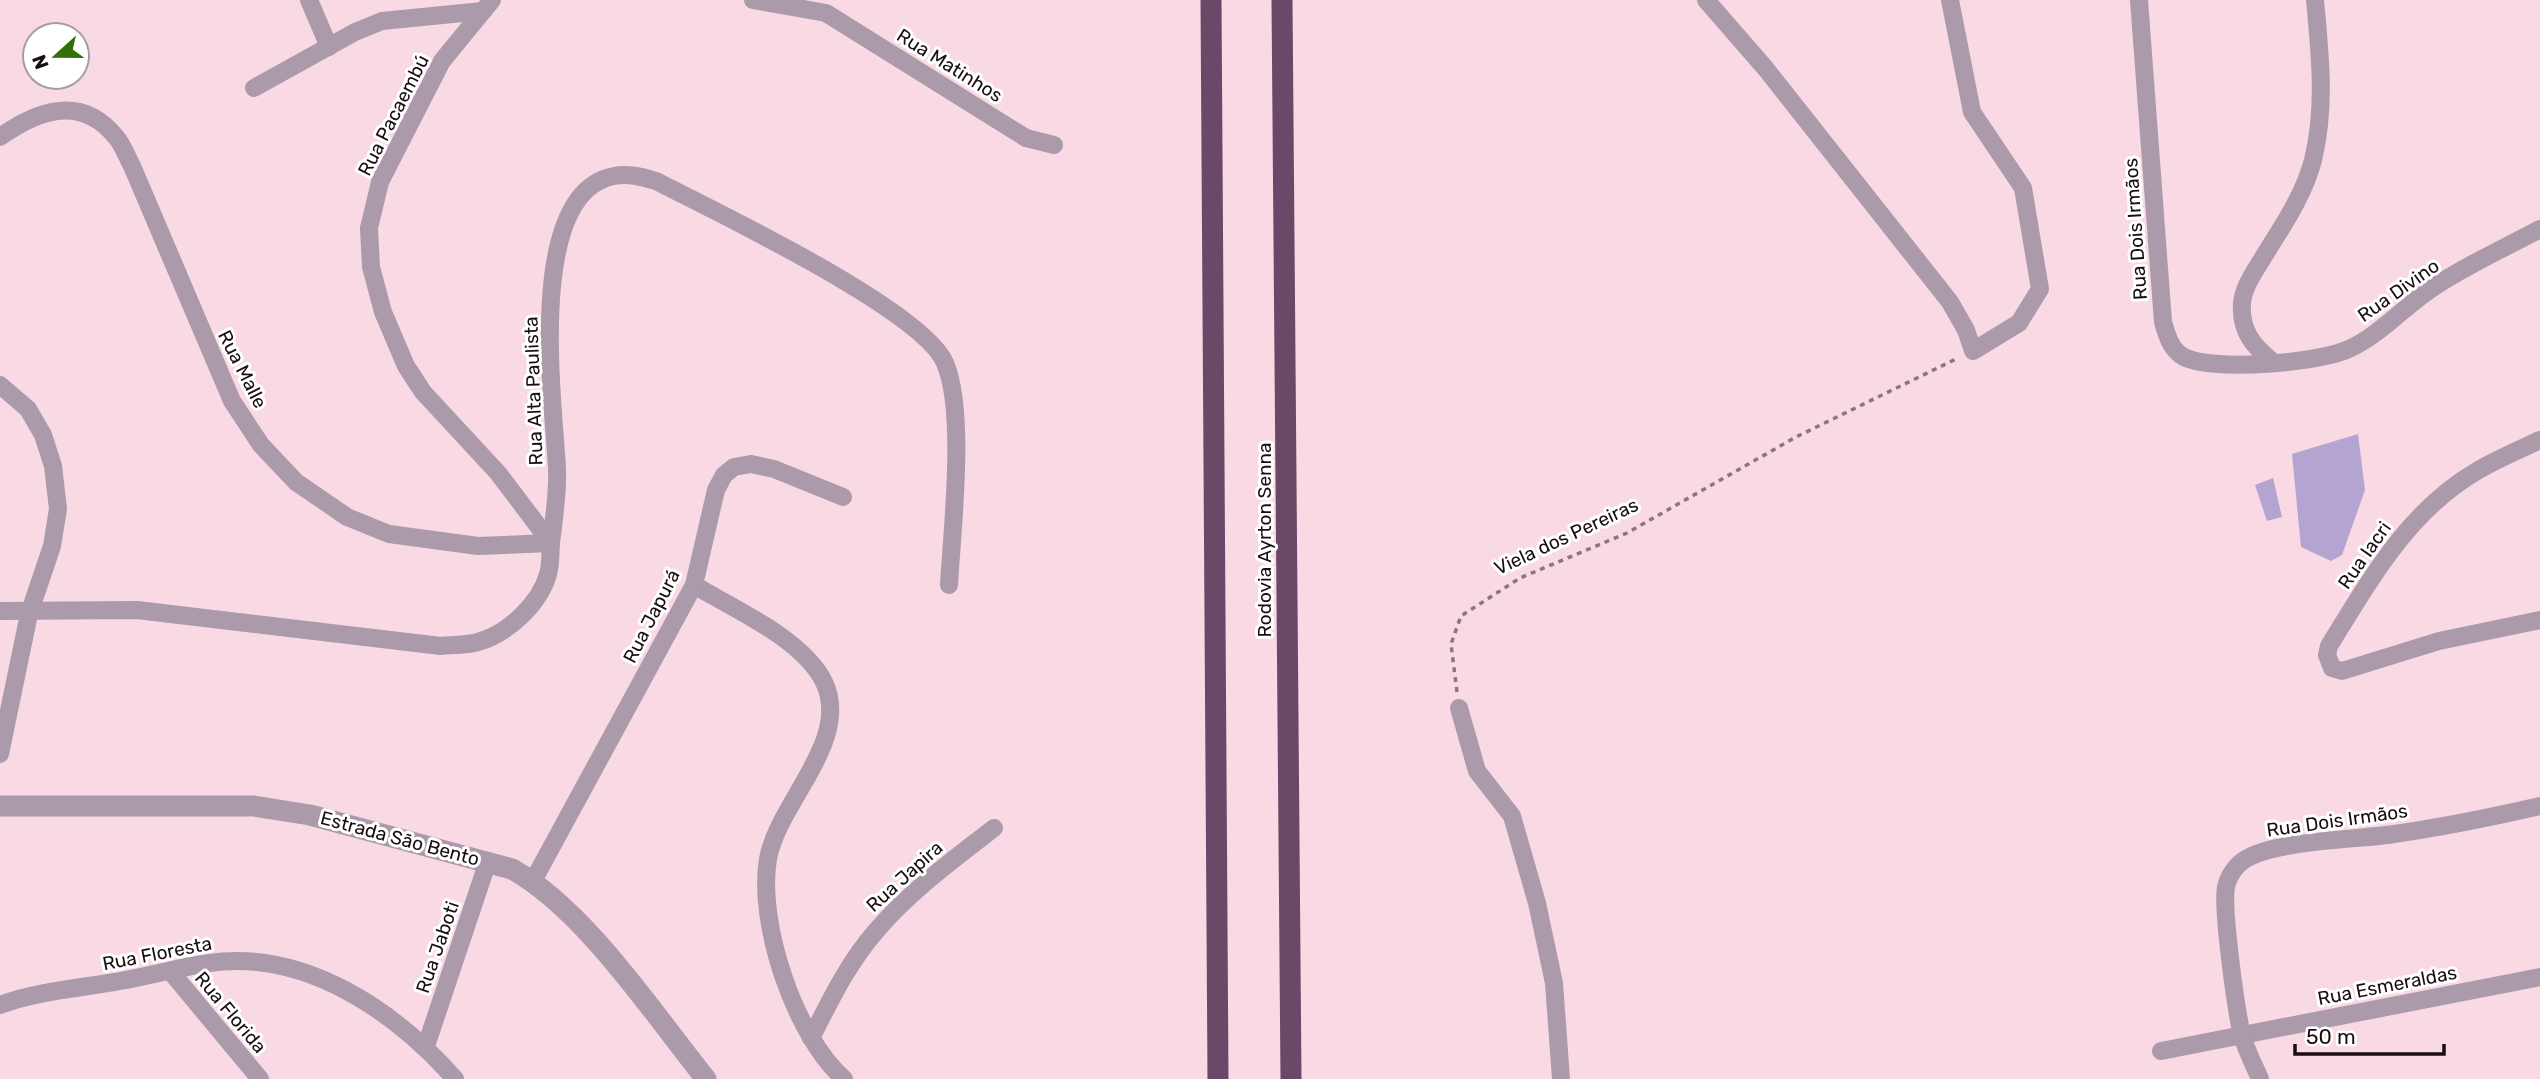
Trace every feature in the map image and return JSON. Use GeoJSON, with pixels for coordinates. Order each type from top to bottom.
{"type":"FeatureCollection","features":[{"type":"Feature","properties":{"kind":"highway"},"geometry":{"type":"LineString","coordinates":[[1211,0],[1218,1079]]}},
{"type":"Feature","properties":{"kind":"highway","name":"Rodovia Ayrton Senna"},"geometry":{"type":"LineString","coordinates":[[1282,0],[1291,1079]]}},
{"type":"Feature","properties":{"kind":"street"},"geometry":{"type":"LineString","coordinates":[[309,0],[329,47]]}},
{"type":"Feature","properties":{"kind":"street"},"geometry":{"type":"LineString","coordinates":[[753,0],[829,7]]}},
{"type":"Feature","properties":{"kind":"street"},"geometry":{"type":"LineString","coordinates":[[1706,0],[1766,69],[1950,302],[1966,330],[1973,351],[2020,323],[2040,289],[2023,188],[1972,111],[1951,0]]}},
{"type":"Feature","properties":{"kind":"street","name":"Rua Dois Irmãos"},"geometry":{"type":"LineString","coordinates":[[2139,0],[2163,322],[2169,342],[2182,356],[2203,364],[2273,362]]}},
{"type":"Feature","properties":{"kind":"street"},"geometry":{"type":"LineString","coordinates":[[2273,362],[2255,348],[2247,335],[2242,303],[2247,285],[2298,200],[2312,163],[2321,122],[2321,69],[2315,0]]}},
{"type":"Feature","properties":{"kind":"street"},"geometry":{"type":"LineString","coordinates":[[254,88],[382,21],[488,5]]}},
{"type":"Feature","properties":{"kind":"street","name":"Rua Pacaembú"},"geometry":{"type":"LineString","coordinates":[[488,5],[442,61],[380,182],[369,228],[371,267],[383,312],[406,366],[423,392],[498,473],[551,543]]}},
{"type":"Feature","properties":{"kind":"street","name":"Rua Matinhos"},"geometry":{"type":"LineString","coordinates":[[829,7],[1026,138],[1054,145]]}},
{"type":"Feature","properties":{"kind":"street","name":"Rua Malle"},"geometry":{"type":"LineString","coordinates":[[0,137],[27,118],[46,111],[71,110],[97,121],[116,137],[132,166],[232,401],[261,445],[296,482],[347,517],[389,534],[478,546],[551,543]]}},
{"type":"Feature","properties":{"kind":"street","name":"Rua Alta Paulista"},"geometry":{"type":"LineString","coordinates":[[0,611],[29,614],[137,610],[441,646],[477,643],[501,632],[538,596],[548,574],[557,472],[548,331],[552,282],[561,237],[573,208],[592,186],[612,176],[632,175],[656,181],[811,262],[910,324],[935,346],[948,373],[954,419],[949,585]]}},
{"type":"Feature","properties":{"kind":"street","name":"Rua Divino"},"geometry":{"type":"LineString","coordinates":[[2273,362],[2308,362],[2353,348],[2429,290],[2540,229]]}},
{"type":"Feature","properties":{"kind":"street"},"geometry":{"type":"LineString","coordinates":[[0,385],[28,410],[43,435],[56,488],[58,509],[52,546],[29,614],[0,754]]}},
{"type":"Feature","properties":{"kind":"street","name":"Rua Iacri"},"geometry":{"type":"LineString","coordinates":[[2540,440],[2476,471],[2428,507],[2392,545],[2329,646],[2328,661],[2336,670],[2439,640],[2540,620]]}},
{"type":"Feature","properties":{"kind":"street","name":"Rua Japurá"},"geometry":{"type":"LineString","coordinates":[[533,881],[694,585],[716,490],[724,475],[734,467],[751,464],[774,469],[843,497]]}},
{"type":"Feature","properties":{"kind":"street"},"geometry":{"type":"LineString","coordinates":[[694,585],[786,640],[811,663],[824,682],[831,704],[830,726],[822,748],[782,818],[768,859],[773,935],[785,979],[811,1038],[844,1079]]}},
{"type":"Feature","properties":{"kind":"street"},"geometry":{"type":"LineString","coordinates":[[1459,708],[1478,771],[1512,816],[1537,903],[1554,983],[1560,1079]]}},
{"type":"Feature","properties":{"kind":"street","name":"Estrada São Bento"},"geometry":{"type":"LineString","coordinates":[[0,806],[254,806],[310,815],[488,862],[533,881],[597,943],[706,1079]]}},
{"type":"Feature","properties":{"kind":"street","name":"Rua Dois Irmãos"},"geometry":{"type":"LineString","coordinates":[[2260,1079],[2242,1034],[2226,914],[2226,888],[2230,874],[2241,862],[2258,853],[2287,846],[2416,831],[2540,806]]}},
{"type":"Feature","properties":{"kind":"street","name":"Rua Japira"},"geometry":{"type":"LineString","coordinates":[[811,1038],[843,978],[874,932],[910,895],[994,828]]}},
{"type":"Feature","properties":{"kind":"street","name":"Rua Jaboti"},"geometry":{"type":"LineString","coordinates":[[426,1046],[488,862]]}},
{"type":"Feature","properties":{"kind":"street","name":"Rua Floresta"},"geometry":{"type":"LineString","coordinates":[[3,1003],[209,963],[262,962],[312,976],[378,1007],[426,1046],[455,1079]]}},
{"type":"Feature","properties":{"kind":"street","name":"Rua Florida"},"geometry":{"type":"LineString","coordinates":[[171,972],[260,1079]]}},
{"type":"Feature","properties":{"kind":"street","name":"Rua Esmeraldas"},"geometry":{"type":"LineString","coordinates":[[2161,1051],[2540,977]]}},
{"type":"Feature","properties":{"kind":"path","name":"Viela dos Pereiras"},"geometry":{"type":"LineString","coordinates":[[1459,708],[1451,644],[1461,616],[1520,578],[1628,533],[1796,437],[1973,351]]}},
{"type":"Feature","properties":{"kind":"shaded area"},"geometry":{"type":"Polygon","coordinates":[[[2358,434],[2365,490],[2342,555],[2331,561],[2301,547],[2292,454],[2358,434]]]}},
{"type":"Feature","properties":{"kind":"shaded area"},"geometry":{"type":"Polygon","coordinates":[[[2273,478],[2282,517],[2267,521],[2255,485],[2273,478]]]}}]}
